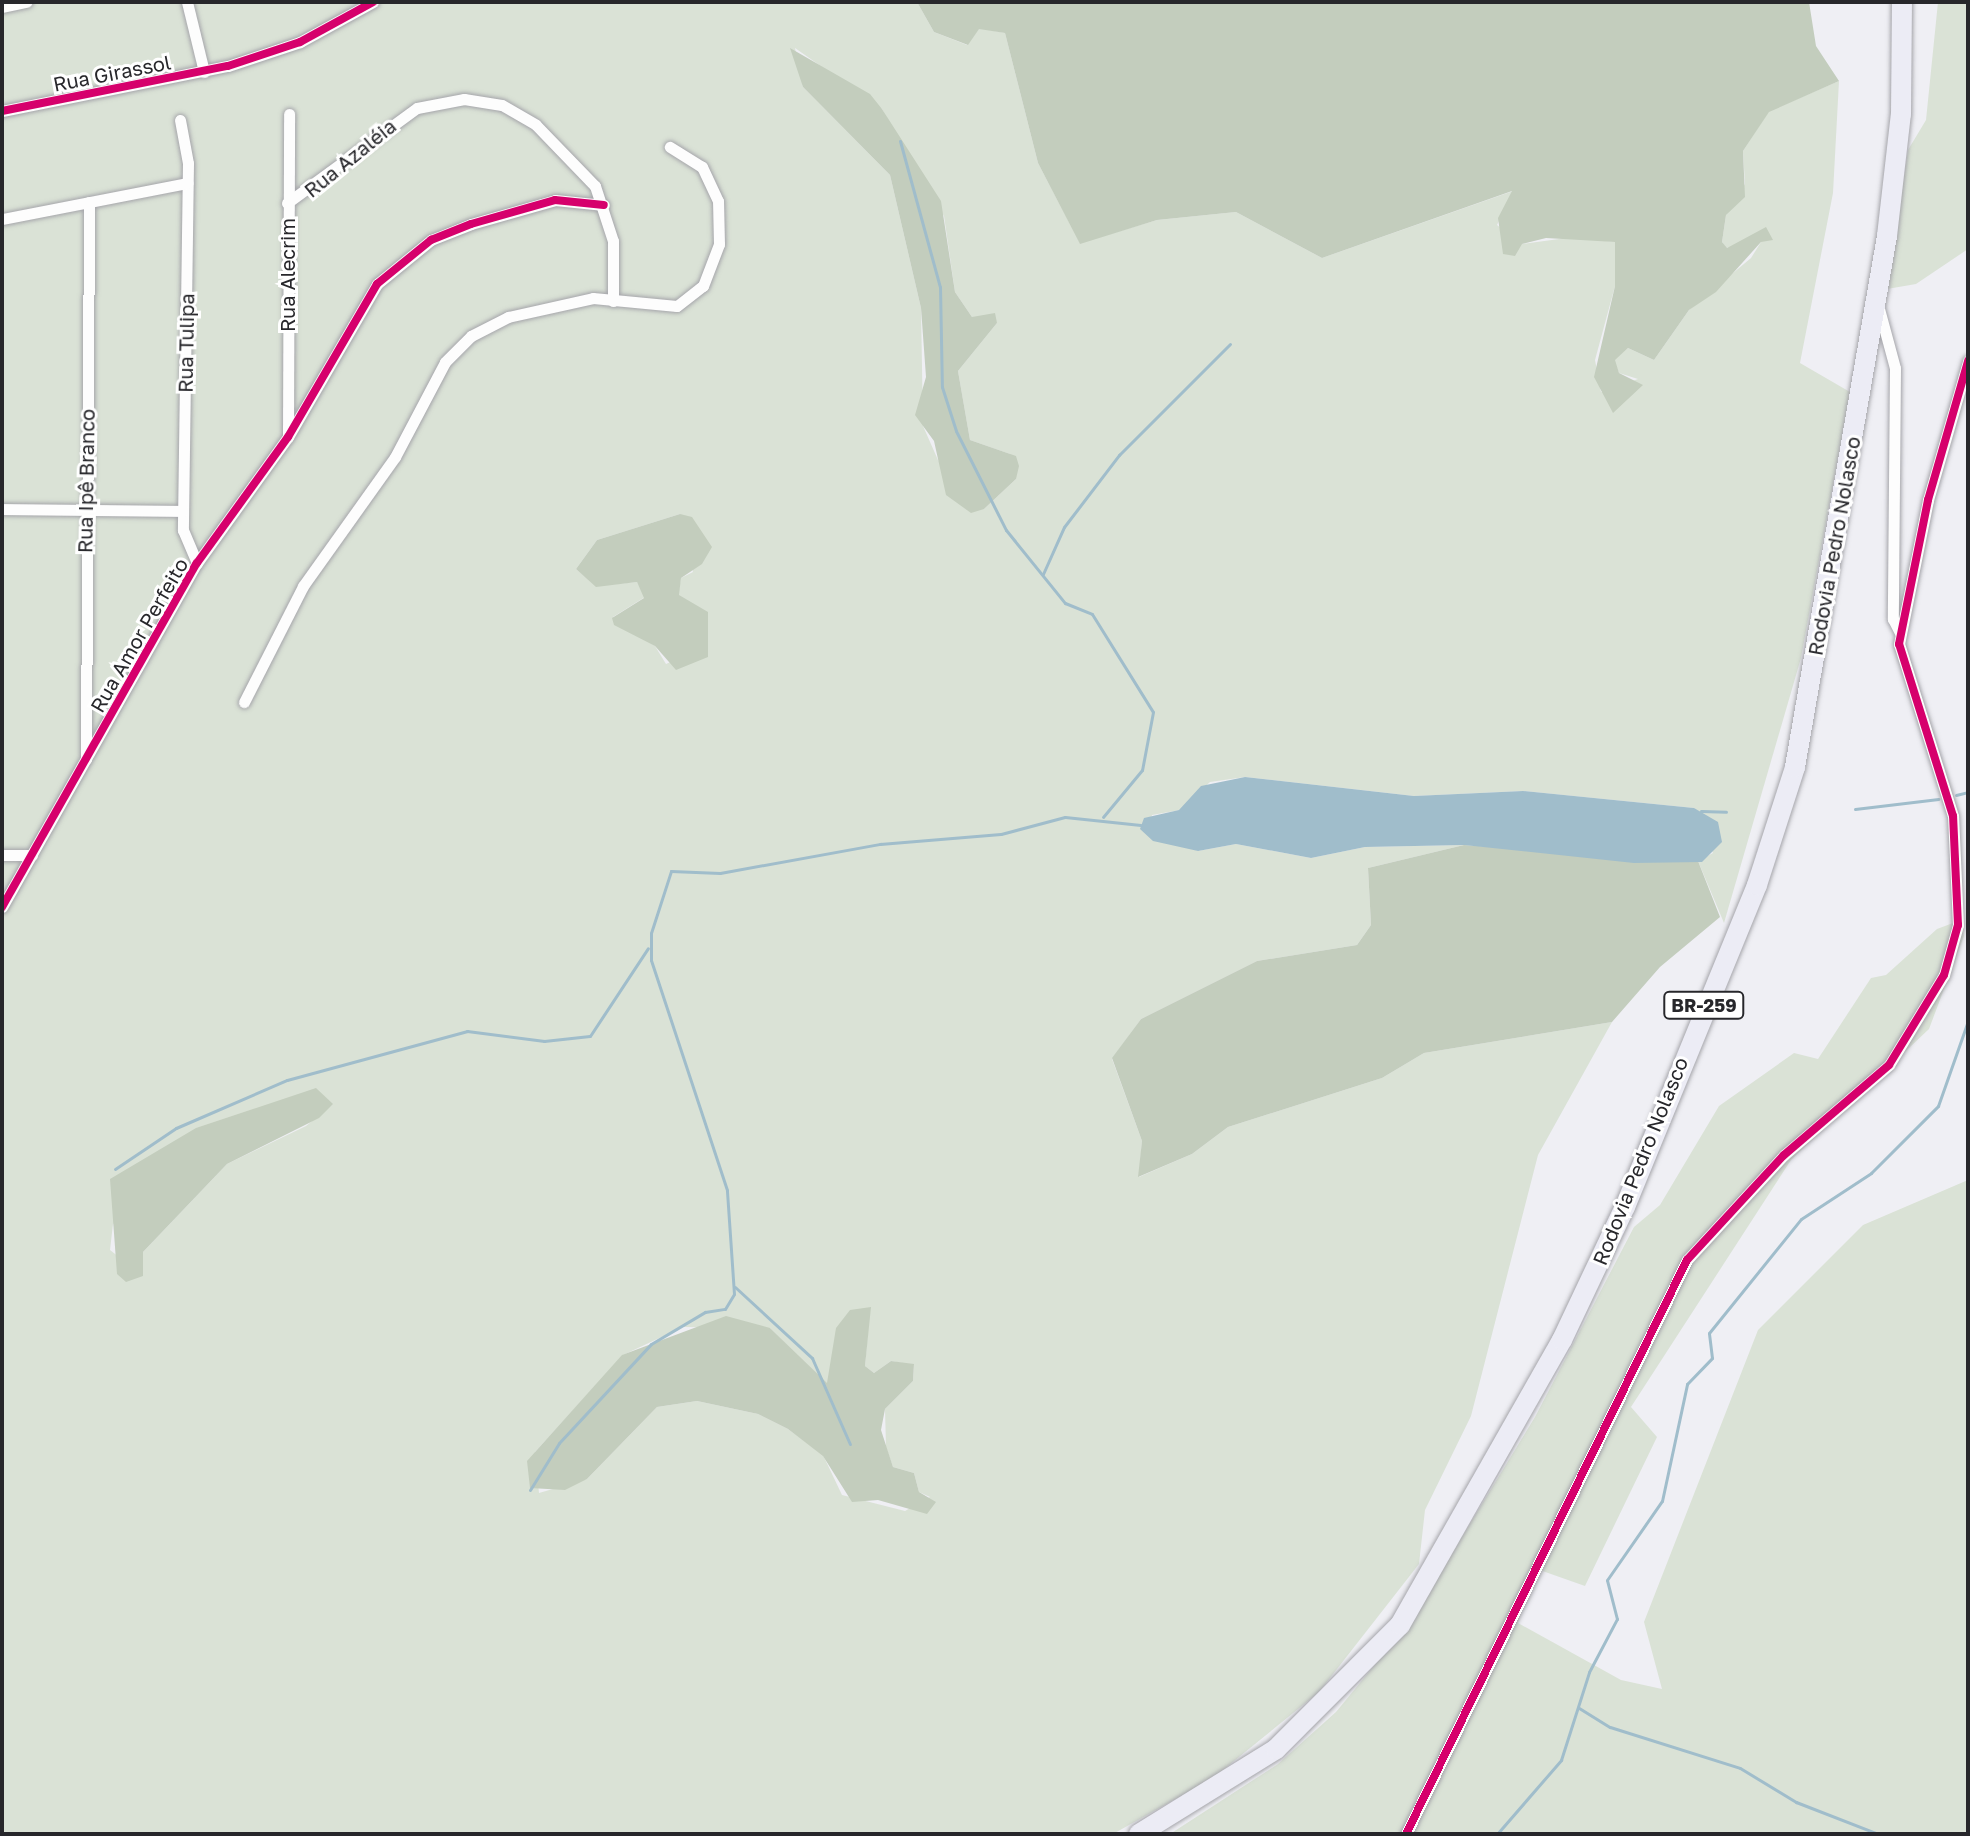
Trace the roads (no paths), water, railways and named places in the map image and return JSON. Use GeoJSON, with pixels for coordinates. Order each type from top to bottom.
{"type":"FeatureCollection","features":[{"type":"Feature","properties":{"kind":"highway","name":"Rodovia Pedro Nolasco"},"geometry":{"type":"LineString","coordinates":[[1139,1834],[1276,1749],[1400,1625],[1562,1340],[1625,1207],[1789,791],[1876,301],[1901,114],[1902,2]]}},
{"type":"Feature","properties":{"kind":"street"},"geometry":{"type":"LineString","coordinates":[[2,7],[26,2]]}},
{"type":"Feature","properties":{"kind":"street"},"geometry":{"type":"LineString","coordinates":[[187,2],[204,72]]}},
{"type":"Feature","properties":{"kind":"street","name":"Rua Girassol"},"geometry":{"type":"LineString","coordinates":[[2,111],[228,66],[300,42],[373,2]]}},
{"type":"Feature","properties":{"kind":"street","name":"Rua Azaléia"},"geometry":{"type":"LineString","coordinates":[[287,203],[387,124],[464,99],[502,105],[536,125],[571,156],[604,205],[613,241],[613,301]]}},
{"type":"Feature","properties":{"kind":"street","name":"Rua Alecrim"},"geometry":{"type":"LineString","coordinates":[[288,437],[289,114]]}},
{"type":"Feature","properties":{"kind":"street","name":"Rua Tulipa"},"geometry":{"type":"LineString","coordinates":[[180,120],[188,183],[183,511],[185,543],[197,563]]}},
{"type":"Feature","properties":{"kind":"street"},"geometry":{"type":"LineString","coordinates":[[244,702],[303,586],[395,457],[458,347],[508,317],[593,298],[677,306],[711,273],[719,244],[718,201],[702,167],[670,147]]}},
{"type":"Feature","properties":{"kind":"street"},"geometry":{"type":"LineString","coordinates":[[2,219],[188,183]]}},
{"type":"Feature","properties":{"kind":"street","name":"Rua Amor Perfeito"},"geometry":{"type":"LineString","coordinates":[[2,907],[197,563],[288,437],[362,303],[431,240],[555,200],[604,205]]}},
{"type":"Feature","properties":{"kind":"street","name":"Rua Ipê Branco"},"geometry":{"type":"LineString","coordinates":[[86,759],[89,202]]}},
{"type":"Feature","properties":{"kind":"street"},"geometry":{"type":"LineString","coordinates":[[1876,301],[1895,368],[1893,619],[1900,633]]}},
{"type":"Feature","properties":{"kind":"street"},"geometry":{"type":"LineString","coordinates":[[1406,1834],[1687,1260],[1784,1155],[1889,1065],[1938,991],[1958,925],[1955,835],[1900,655],[1900,633],[1968,361]]}},
{"type":"Feature","properties":{"kind":"street"},"geometry":{"type":"LineString","coordinates":[[2,509],[183,511]]}},
{"type":"Feature","properties":{"kind":"street"},"geometry":{"type":"LineString","coordinates":[[2,855],[32,855]]}},
{"type":"Feature","properties":{"kind":"water"},"geometry":{"type":"Polygon","coordinates":[[[1245,777],[1414,796],[1523,791],[1694,808],[1718,822],[1722,842],[1702,862],[1634,863],[1464,845],[1365,847],[1311,858],[1236,844],[1198,851],[1153,841],[1140,829],[1144,818],[1179,810],[1201,786],[1245,777]]]}},
{"type":"Feature","properties":{"kind":"waterway"},"geometry":{"type":"LineString","coordinates":[[900,141],[940,287],[942,387],[956,431],[1006,530],[1065,603],[1092,614],[1153,712],[1142,770],[1103,817]]}},
{"type":"Feature","properties":{"kind":"waterway"},"geometry":{"type":"LineString","coordinates":[[1043,574],[1064,527],[1119,455],[1230,344]]}},
{"type":"Feature","properties":{"kind":"waterway"},"geometry":{"type":"LineString","coordinates":[[1956,795],[1968,792]]}},
{"type":"Feature","properties":{"kind":"waterway"},"geometry":{"type":"LineString","coordinates":[[1855,809],[1938,799]]}},
{"type":"Feature","properties":{"kind":"waterway"},"geometry":{"type":"LineString","coordinates":[[1701,811],[1726,812]]}},
{"type":"Feature","properties":{"kind":"waterway"},"geometry":{"type":"LineString","coordinates":[[530,1490],[559,1443],[651,1344],[705,1312],[725,1309],[734,1294],[727,1190],[651,960],[651,933],[671,871],[720,873],[880,844],[1001,834],[1065,817],[1141,825]]}},
{"type":"Feature","properties":{"kind":"waterway"},"geometry":{"type":"LineString","coordinates":[[115,1169],[176,1128],[287,1080],[467,1031],[544,1041],[590,1036],[648,948]]}},
{"type":"Feature","properties":{"kind":"waterway"},"geometry":{"type":"LineString","coordinates":[[1497,1834],[1561,1760],[1589,1672],[1617,1619],[1607,1580],[1662,1501],[1687,1384],[1712,1358],[1709,1333],[1801,1219],[1871,1173],[1938,1106],[1968,1021]]}},
{"type":"Feature","properties":{"kind":"waterway"},"geometry":{"type":"LineString","coordinates":[[735,1287],[812,1358],[850,1444]]}},
{"type":"Feature","properties":{"kind":"waterway"},"geometry":{"type":"LineString","coordinates":[[1579,1708],[1610,1727],[1740,1768],[1796,1802],[1878,1834]]}}]}
